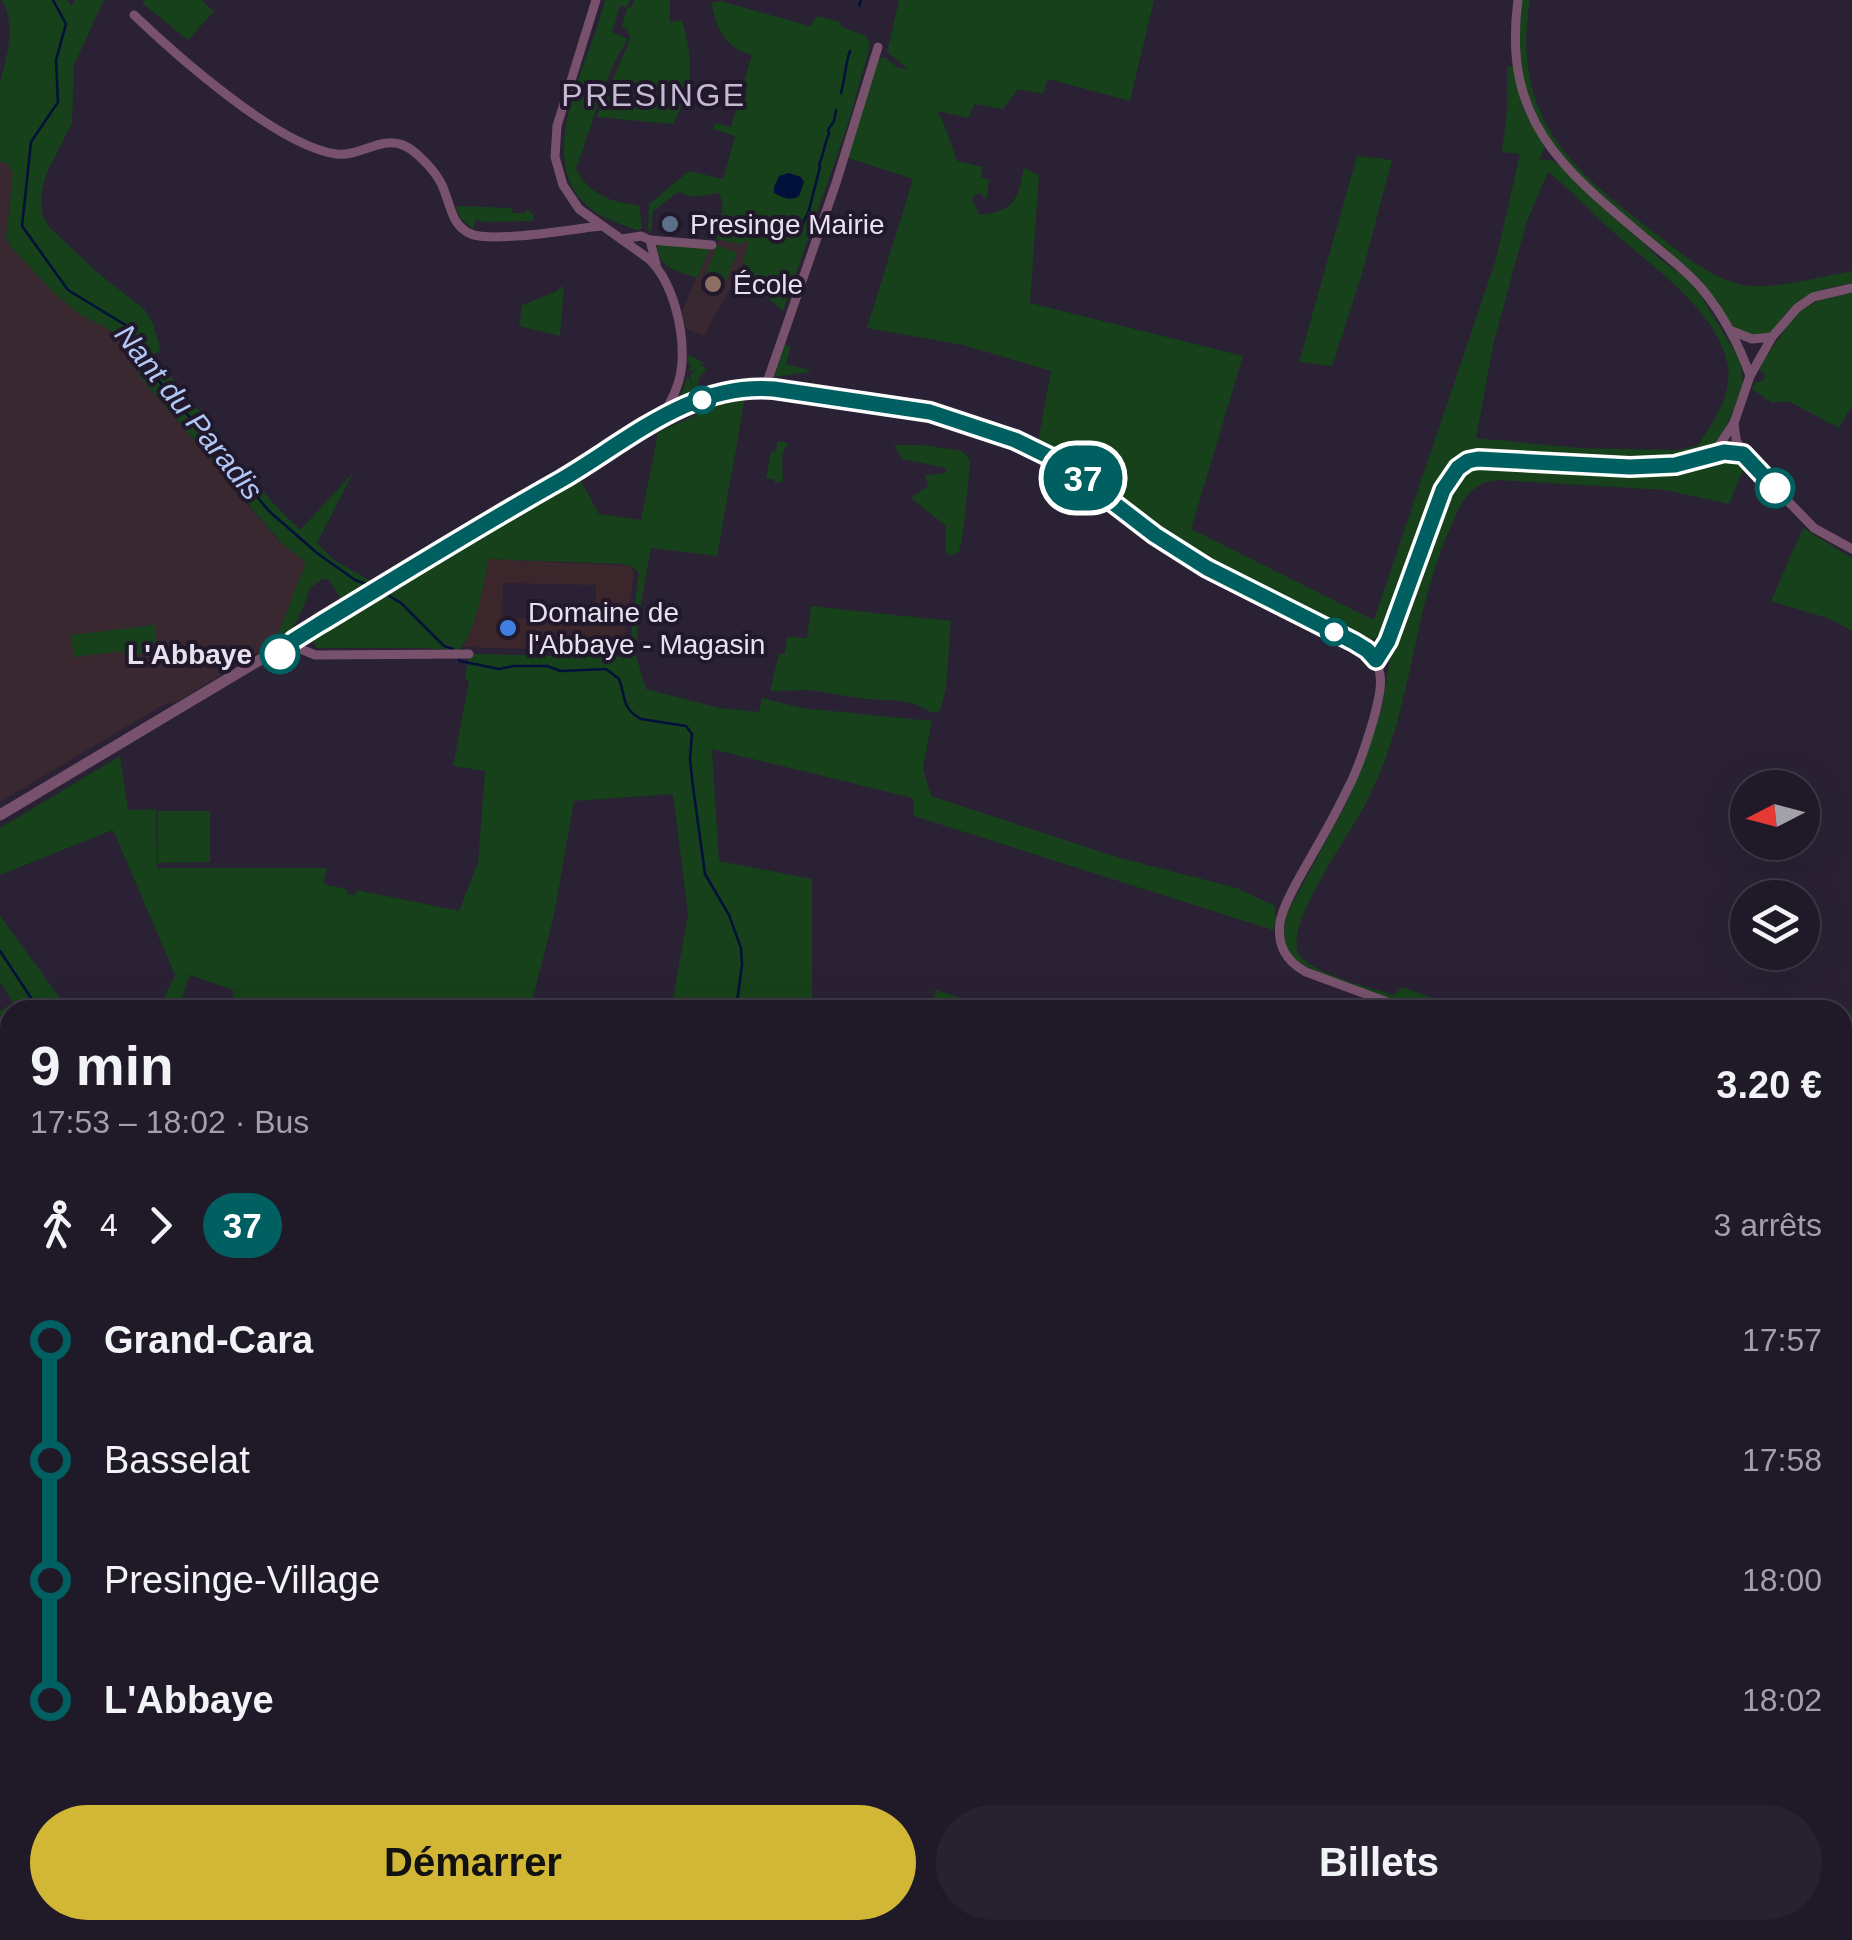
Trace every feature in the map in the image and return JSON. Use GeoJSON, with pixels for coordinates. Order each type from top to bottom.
{"type":"FeatureCollection","features":[{"type":"Feature","properties":{"kind":"street"},"geometry":{"type":"LineString","coordinates":[[596,0],[561,112],[554,148],[559,176],[579,209],[657,266]]}},
{"type":"Feature","properties":{"kind":"street"},"geometry":{"type":"LineString","coordinates":[[1518,0],[1519,73],[1527,106],[1540,134],[1574,175],[1694,280],[1728,329],[1750,376]]}},
{"type":"Feature","properties":{"kind":"street"},"geometry":{"type":"LineString","coordinates":[[134,16],[233,99],[297,139],[340,154],[388,144],[407,147],[436,176],[454,220],[469,234],[540,234],[601,226]]}},
{"type":"Feature","properties":{"kind":"street"},"geometry":{"type":"LineString","coordinates":[[765,388],[878,47]]}},
{"type":"Feature","properties":{"kind":"street"},"geometry":{"type":"LineString","coordinates":[[622,240],[641,236],[712,244]]}},
{"type":"Feature","properties":{"kind":"street"},"geometry":{"type":"LineString","coordinates":[[650,240],[673,303],[682,352],[680,374],[661,416]]}},
{"type":"Feature","properties":{"kind":"street"},"geometry":{"type":"LineString","coordinates":[[1714,453],[1734,424],[1750,376],[1772,337],[1797,308],[1813,297],[1852,288]]}},
{"type":"Feature","properties":{"kind":"street"},"geometry":{"type":"LineString","coordinates":[[1728,329],[1752,339],[1772,337]]}},
{"type":"Feature","properties":{"kind":"street"},"geometry":{"type":"LineString","coordinates":[[0,815],[661,416],[720,394],[765,388],[930,412],[982,427],[1045,453],[1177,550],[1367,650],[1376,660],[1382,680],[1364,751],[1288,900],[1280,921],[1280,942],[1293,964],[1306,972],[1382,1000]]}},
{"type":"Feature","properties":{"kind":"street"},"geometry":{"type":"LineString","coordinates":[[1734,424],[1743,454],[1814,528],[1852,549]]}},
{"type":"Feature","properties":{"kind":"street"},"geometry":{"type":"LineString","coordinates":[[1376,660],[1388,641],[1443,490],[1462,464],[1483,459],[1600,467],[1656,466],[1690,462],[1714,453],[1743,454]]}},
{"type":"Feature","properties":{"kind":"street"},"geometry":{"type":"LineString","coordinates":[[294,640],[303,650],[316,655],[460,653]]}},
{"type":"Feature","properties":{"kind":"shaded area"},"geometry":{"type":"Polygon","coordinates":[[[0,162],[6,162],[13,173],[6,237],[10,246],[79,314],[107,328],[123,342],[139,365],[137,373],[281,544],[307,562],[275,642],[0,802],[0,162]]]}},
{"type":"Feature","properties":{"kind":"shaded area","name":"École"},"geometry":{"type":"Polygon","coordinates":[[[719,240],[738,244],[750,240],[741,268],[704,336],[686,329],[682,312],[709,248],[716,248],[719,240]]]}},
{"type":"Feature","properties":{"kind":"shaded area"},"geometry":{"type":"Polygon","coordinates":[[[488,559],[631,566],[634,574],[622,651],[463,647],[488,559]],[[503,583],[502,618],[596,620],[596,585],[503,583]]]}},
{"type":"Feature","properties":{"kind":"green space"},"geometry":{"type":"Polygon","coordinates":[[[2,0],[67,0],[71,6],[75,0],[104,0],[74,65],[72,123],[46,174],[42,213],[48,226],[145,310],[161,350],[152,356],[135,360],[107,328],[79,314],[54,293],[6,237],[13,173],[6,162],[0,162],[0,84],[10,32],[2,0]]]}},
{"type":"Feature","properties":{"kind":"green space"},"geometry":{"type":"Polygon","coordinates":[[[201,0],[214,11],[188,40],[142,3],[201,0]]]}},
{"type":"Feature","properties":{"kind":"green space"},"geometry":{"type":"Polygon","coordinates":[[[605,0],[630,0],[627,7],[620,6],[612,32],[628,39],[605,86],[576,168],[602,196],[639,205],[642,229],[636,230],[600,215],[578,195],[566,171],[568,114],[605,0]]]}},
{"type":"Feature","properties":{"kind":"green space"},"geometry":{"type":"Polygon","coordinates":[[[634,0],[670,0],[670,22],[682,20],[690,74],[673,124],[596,117],[630,38],[622,27],[627,8],[631,8],[634,0]]]}},
{"type":"Feature","properties":{"kind":"green space"},"geometry":{"type":"Polygon","coordinates":[[[899,0],[1154,0],[1130,101],[1048,79],[1043,94],[1018,89],[1003,109],[975,104],[968,118],[937,111],[957,161],[983,167],[981,177],[989,180],[986,200],[980,193],[972,197],[979,215],[1000,211],[1012,202],[1024,168],[1039,175],[1030,303],[1243,356],[1191,529],[1374,620],[1496,259],[1520,154],[1502,152],[1507,67],[1515,66],[1522,107],[1545,148],[1539,159],[1560,166],[1700,294],[1740,360],[1743,383],[1729,421],[1716,443],[1689,458],[1610,463],[1482,452],[1459,456],[1427,516],[1390,623],[1379,637],[1369,641],[1310,617],[1161,534],[1162,531],[1038,442],[1051,371],[963,345],[867,328],[913,179],[848,158],[876,59],[885,57],[898,68],[908,69],[887,52],[899,0]],[[1548,172],[1527,221],[1494,341],[1476,438],[1579,448],[1677,450],[1697,446],[1716,417],[1728,385],[1721,343],[1679,289],[1548,172]]]}},
{"type":"Feature","properties":{"kind":"green space"},"geometry":{"type":"Polygon","coordinates":[[[1521,0],[1530,0],[1526,41],[1529,76],[1539,108],[1553,136],[1573,161],[1624,209],[1705,269],[1739,284],[1764,286],[1852,271],[1852,283],[1804,297],[1771,333],[1754,337],[1733,328],[1711,296],[1564,160],[1534,116],[1523,78],[1521,0]]]}},
{"type":"Feature","properties":{"kind":"green space"},"geometry":{"type":"Polygon","coordinates":[[[720,1],[810,26],[817,16],[840,22],[841,26],[867,37],[870,46],[849,121],[783,311],[745,278],[743,262],[749,241],[738,244],[716,239],[723,205],[719,193],[692,197],[678,192],[653,211],[651,232],[648,230],[649,204],[689,171],[723,179],[735,136],[713,129],[715,123],[731,127],[739,99],[744,100],[748,84],[744,82],[752,55],[734,47],[723,35],[711,3],[720,1]]]}},
{"type":"Feature","properties":{"kind":"green space"},"geometry":{"type":"Polygon","coordinates":[[[1357,156],[1392,160],[1362,274],[1332,366],[1299,362],[1357,156]]]}},
{"type":"Feature","properties":{"kind":"green space"},"geometry":{"type":"Polygon","coordinates":[[[456,208],[512,208],[513,213],[526,213],[526,209],[533,214],[534,221],[476,220],[473,229],[461,219],[456,208]]]}},
{"type":"Feature","properties":{"kind":"green space"},"geometry":{"type":"Polygon","coordinates":[[[658,244],[710,248],[697,278],[664,263],[658,244]]]}},
{"type":"Feature","properties":{"kind":"green space"},"geometry":{"type":"Polygon","coordinates":[[[717,245],[737,253],[722,289],[703,282],[717,245]]]}},
{"type":"Feature","properties":{"kind":"green space"},"geometry":{"type":"Polygon","coordinates":[[[564,287],[560,336],[519,326],[522,305],[564,287]]]}},
{"type":"Feature","properties":{"kind":"green space"},"geometry":{"type":"Polygon","coordinates":[[[1852,293],[1852,405],[1839,428],[1788,401],[1772,403],[1752,389],[1754,383],[1763,381],[1761,364],[1794,316],[1822,299],[1852,293]]]}},
{"type":"Feature","properties":{"kind":"green space"},"geometry":{"type":"Polygon","coordinates":[[[785,344],[791,346],[786,364],[809,372],[774,377],[785,344]]]}},
{"type":"Feature","properties":{"kind":"green space"},"geometry":{"type":"Polygon","coordinates":[[[689,355],[704,363],[698,366],[704,366],[706,371],[699,380],[698,388],[702,390],[693,390],[682,400],[678,394],[681,395],[688,375],[693,389],[690,375],[697,368],[689,373],[689,355]]]}},
{"type":"Feature","properties":{"kind":"green space"},"geometry":{"type":"Polygon","coordinates":[[[158,361],[235,459],[300,530],[353,473],[317,543],[334,560],[374,583],[311,622],[341,599],[329,580],[322,579],[309,589],[293,627],[275,642],[306,562],[282,544],[137,373],[139,365],[158,361]]]}},
{"type":"Feature","properties":{"kind":"green space"},"geometry":{"type":"Polygon","coordinates":[[[745,398],[717,556],[651,548],[636,656],[646,689],[719,708],[759,712],[762,698],[802,708],[932,721],[923,768],[931,796],[1120,858],[1237,888],[1275,906],[1273,930],[914,816],[913,798],[712,749],[719,861],[812,879],[812,1000],[673,1000],[688,914],[673,794],[574,801],[554,915],[533,1000],[232,1000],[233,990],[190,975],[181,1000],[163,1000],[175,975],[113,830],[0,875],[0,828],[120,756],[128,810],[156,809],[157,868],[327,868],[323,884],[347,889],[347,894],[355,895],[357,890],[459,911],[478,863],[485,771],[453,766],[469,681],[465,678],[469,654],[631,657],[639,573],[623,564],[489,559],[470,633],[458,650],[316,648],[313,637],[579,478],[599,514],[641,520],[658,432],[718,405],[745,398]]]}},
{"type":"Feature","properties":{"kind":"green space"},"geometry":{"type":"Polygon","coordinates":[[[777,441],[788,443],[782,455],[783,481],[775,484],[775,480],[766,478],[777,441]]]}},
{"type":"Feature","properties":{"kind":"green space"},"geometry":{"type":"Polygon","coordinates":[[[894,445],[958,450],[967,456],[970,463],[959,552],[950,556],[945,550],[946,526],[911,498],[928,486],[925,475],[946,473],[946,468],[902,459],[894,445]]]}},
{"type":"Feature","properties":{"kind":"green space"},"geometry":{"type":"Polygon","coordinates":[[[1727,459],[1745,465],[1729,504],[1665,490],[1498,480],[1482,484],[1468,494],[1441,549],[1383,766],[1322,876],[1297,938],[1298,952],[1304,960],[1327,973],[1394,995],[1402,987],[1438,1000],[1390,1000],[1333,979],[1294,958],[1285,936],[1287,913],[1346,804],[1362,765],[1382,708],[1392,646],[1446,495],[1457,478],[1477,466],[1683,470],[1727,459]]]}},
{"type":"Feature","properties":{"kind":"green space"},"geometry":{"type":"Polygon","coordinates":[[[1803,528],[1852,558],[1852,631],[1830,619],[1771,601],[1803,528]]]}},
{"type":"Feature","properties":{"kind":"green space"},"geometry":{"type":"Polygon","coordinates":[[[811,606],[951,621],[946,688],[940,711],[933,713],[913,703],[809,690],[770,691],[779,654],[785,654],[787,637],[807,638],[811,606]]]}},
{"type":"Feature","properties":{"kind":"green space"},"geometry":{"type":"Polygon","coordinates":[[[155,625],[154,652],[128,657],[121,651],[74,657],[71,635],[155,625]]]}},
{"type":"Feature","properties":{"kind":"green space"},"geometry":{"type":"Polygon","coordinates":[[[158,811],[210,811],[210,862],[158,863],[158,811]]]}},
{"type":"Feature","properties":{"kind":"green space"},"geometry":{"type":"Polygon","coordinates":[[[0,916],[62,1000],[12,1000],[0,982],[0,916]]]}},
{"type":"Feature","properties":{"kind":"green space"},"geometry":{"type":"Polygon","coordinates":[[[936,990],[968,1000],[933,1000],[936,990]]]}},
{"type":"Feature","properties":{"kind":"water"},"geometry":{"type":"Polygon","coordinates":[[[789,173],[804,182],[799,196],[793,199],[774,193],[779,176],[789,173]]]}},
{"type":"Feature","properties":{"kind":"waterway","name":"Nant du Paradis"},"geometry":{"type":"LineString","coordinates":[[53,0],[66,24],[56,60],[58,102],[31,142],[22,226],[68,290],[127,326],[147,367],[270,512],[317,553],[355,580],[369,585]]}},
{"type":"Feature","properties":{"kind":"waterway"},"geometry":{"type":"LineString","coordinates":[[859,6],[861,0]]}},
{"type":"Feature","properties":{"kind":"waterway"},"geometry":{"type":"LineString","coordinates":[[841,93],[850,51]]}},
{"type":"Feature","properties":{"kind":"waterway"},"geometry":{"type":"LineString","coordinates":[[802,225],[836,110]]}},
{"type":"Feature","properties":{"kind":"waterway","name":"Nant du Paradis"},"geometry":{"type":"LineString","coordinates":[[386,594],[401,603],[444,646],[453,649]]}},
{"type":"Feature","properties":{"kind":"waterway","name":"Nant du Paradis"},"geometry":{"type":"LineString","coordinates":[[457,656],[460,661],[499,669],[606,669],[619,679],[627,706],[635,715],[686,726],[692,734],[690,759],[705,874],[729,915],[741,948],[737,1000]]}},
{"type":"Feature","properties":{"kind":"waterway"},"geometry":{"type":"LineString","coordinates":[[0,951],[32,1000]]}},
{"type":"Feature","properties":{"kind":"bus line","name":"37"},"geometry":{"type":"LineString","coordinates":[[280,654],[318,625],[661,416],[748,388],[930,412],[1015,440],[1060,462],[1177,550],[1354,642],[1376,660],[1388,641],[1443,490],[1458,468],[1468,461],[1630,467],[1675,465],[1714,453],[1733,452],[1743,454],[1775,488]]}},
{"type":"Feature","properties":{"kind":"place","name":"Presinge Mairie"},"geometry":{"type":"Point","coordinates":[670,224]}},
{"type":"Feature","properties":{"kind":"place","name":"École"},"geometry":{"type":"Point","coordinates":[713,284]}},
{"type":"Feature","properties":{"kind":"place","name":"Domaine de l'Abbaye - Magasin"},"geometry":{"type":"Point","coordinates":[508,628]}},
{"type":"Feature","properties":{"kind":"place","name":"L'Abbaye"},"geometry":{"type":"Point","coordinates":[280,654]}},
{"type":"Feature","properties":{"kind":"district","name":"PRESINGE"},"geometry":{"type":"Point","coordinates":[654,95]}}]}
